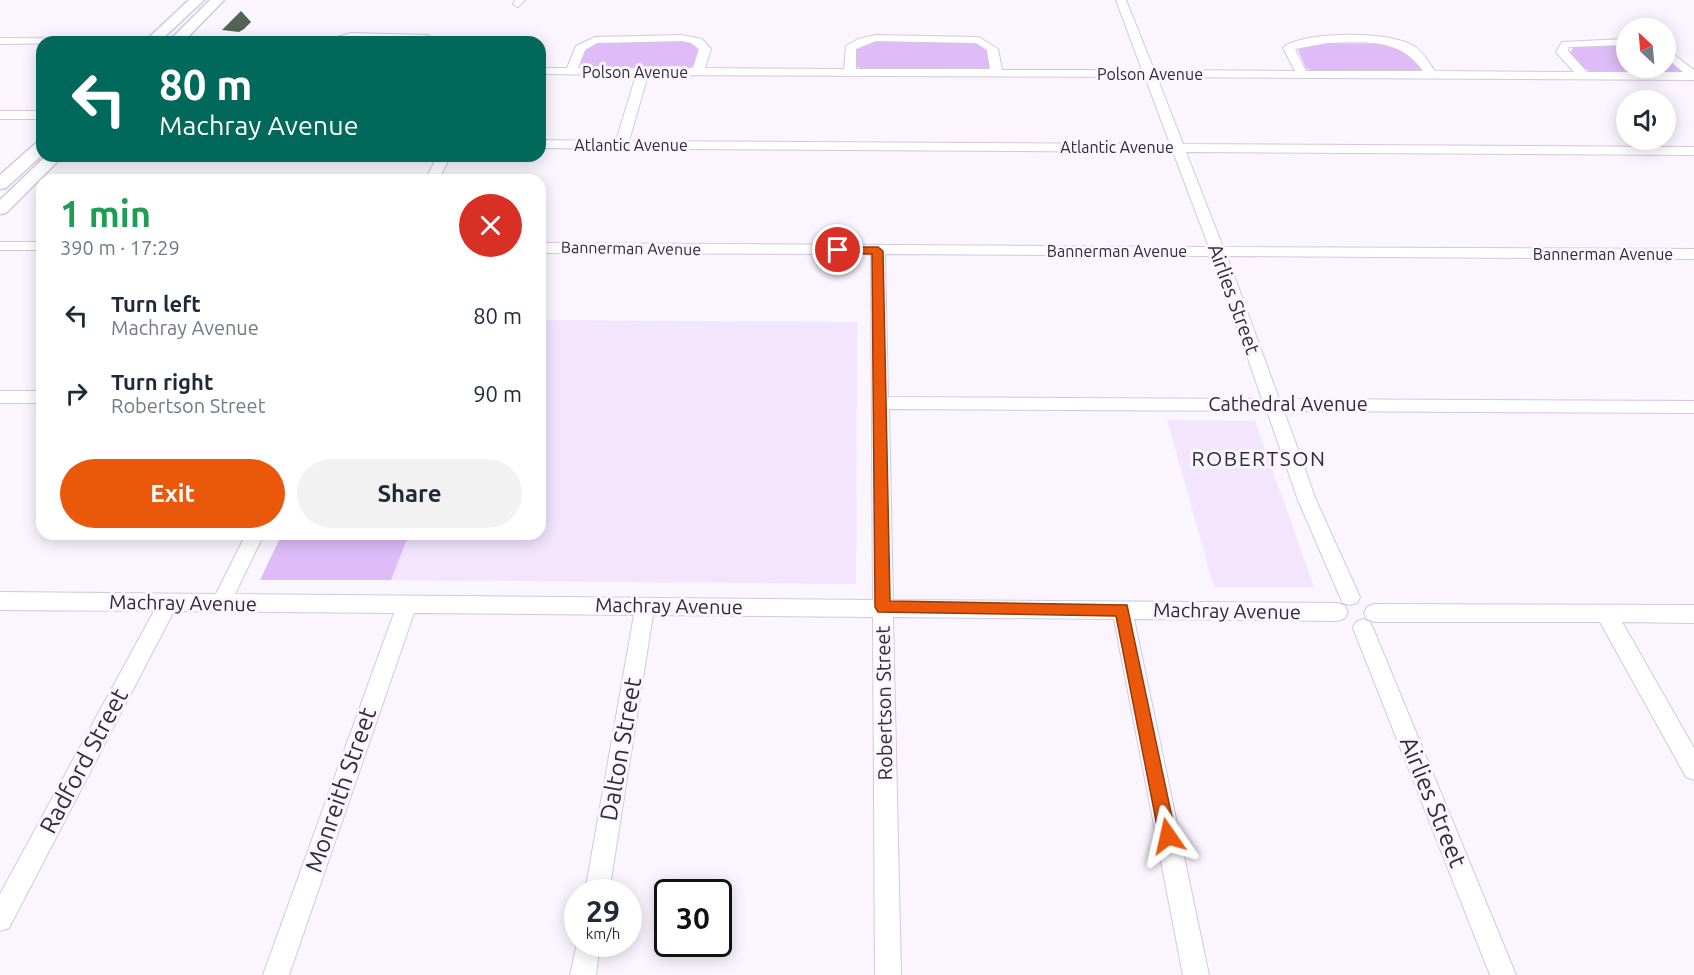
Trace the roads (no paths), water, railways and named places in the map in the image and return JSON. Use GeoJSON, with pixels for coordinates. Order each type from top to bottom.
{"type":"FeatureCollection","features":[{"type":"Feature","properties":{"kind":"main road"},"geometry":{"type":"LineString","coordinates":[[157,36],[196,0]]}},
{"type":"Feature","properties":{"kind":"main road"},"geometry":{"type":"LineString","coordinates":[[181,36],[217,0]]}},
{"type":"Feature","properties":{"kind":"main road"},"geometry":{"type":"LineString","coordinates":[[0,184],[36,151]]}},
{"type":"Feature","properties":{"kind":"main road"},"geometry":{"type":"LineString","coordinates":[[37,174],[49,162]]}},
{"type":"Feature","properties":{"kind":"main road"},"geometry":{"type":"LineString","coordinates":[[0,210],[36,175]]}},
{"type":"Feature","properties":{"kind":"street","name":"Airlies Street"},"geometry":{"type":"LineString","coordinates":[[1121,0],[1218,252],[1344,605]]}},
{"type":"Feature","properties":{"kind":"street"},"geometry":{"type":"LineString","coordinates":[[351,36],[373,36]]}},
{"type":"Feature","properties":{"kind":"street","name":"Polson Avenue"},"geometry":{"type":"LineString","coordinates":[[571,71],[580,48],[595,40],[682,38],[694,40],[702,44],[705,49],[698,72]]}},
{"type":"Feature","properties":{"kind":"street"},"geometry":{"type":"LineString","coordinates":[[850,73],[850,48],[855,44],[888,38],[979,40],[992,48],[997,73]]}},
{"type":"Feature","properties":{"kind":"street"},"geometry":{"type":"LineString","coordinates":[[0,40],[36,40]]}},
{"type":"Feature","properties":{"kind":"street"},"geometry":{"type":"LineString","coordinates":[[1302,74],[1289,52],[1290,46],[1299,41],[1322,40],[1382,41],[1400,44],[1415,52],[1432,75]]}},
{"type":"Feature","properties":{"kind":"street"},"geometry":{"type":"LineString","coordinates":[[1584,76],[1562,52],[1562,48],[1566,44],[1616,42]]}},
{"type":"Feature","properties":{"kind":"street","name":"Polson Avenue"},"geometry":{"type":"LineString","coordinates":[[1676,60],[1694,76]]}},
{"type":"Feature","properties":{"kind":"street","name":"Polson Avenue"},"geometry":{"type":"LineString","coordinates":[[546,71],[1694,76]]}},
{"type":"Feature","properties":{"kind":"street"},"geometry":{"type":"LineString","coordinates":[[621,145],[643,72]]}},
{"type":"Feature","properties":{"kind":"street"},"geometry":{"type":"LineString","coordinates":[[0,115],[36,115]]}},
{"type":"Feature","properties":{"kind":"street","name":"Atlantic Avenue"},"geometry":{"type":"LineString","coordinates":[[546,144],[1694,151]]}},
{"type":"Feature","properties":{"kind":"street"},"geometry":{"type":"LineString","coordinates":[[0,246],[36,246]]}},
{"type":"Feature","properties":{"kind":"street","name":"Bannerman Avenue"},"geometry":{"type":"LineString","coordinates":[[546,248],[1694,254]]}},
{"type":"Feature","properties":{"kind":"street","name":"Robertson Street"},"geometry":{"type":"LineString","coordinates":[[878,251],[888,975]]}},
{"type":"Feature","properties":{"kind":"street"},"geometry":{"type":"LineString","coordinates":[[0,397],[36,397]]}},
{"type":"Feature","properties":{"kind":"street","name":"Cathedral Avenue"},"geometry":{"type":"LineString","coordinates":[[881,403],[1694,407]]}},
{"type":"Feature","properties":{"kind":"street"},"geometry":{"type":"LineString","coordinates":[[221,604],[252,540]]}},
{"type":"Feature","properties":{"kind":"street","name":"Machray Avenue"},"geometry":{"type":"LineString","coordinates":[[0,602],[1122,609],[1344,605]]}},
{"type":"Feature","properties":{"kind":"street","name":"Radford Street"},"geometry":{"type":"LineString","coordinates":[[0,919],[168,603]]}},
{"type":"Feature","properties":{"kind":"street","name":"Monreith Street"},"geometry":{"type":"LineString","coordinates":[[276,975],[407,605]]}},
{"type":"Feature","properties":{"kind":"street"},"geometry":{"type":"LineString","coordinates":[[1344,605],[1348,624],[1369,620],[1694,614]]}},
{"type":"Feature","properties":{"kind":"street","name":"Dalton Street"},"geometry":{"type":"LineString","coordinates":[[599,879],[645,606]]}},
{"type":"Feature","properties":{"kind":"street"},"geometry":{"type":"LineString","coordinates":[[1122,609],[1196,975]]}},
{"type":"Feature","properties":{"kind":"street"},"geometry":{"type":"LineString","coordinates":[[1606,614],[1694,769]]}},
{"type":"Feature","properties":{"kind":"street","name":"Airlies Street"},"geometry":{"type":"LineString","coordinates":[[1369,620],[1503,975]]}},
{"type":"Feature","properties":{"kind":"street"},"geometry":{"type":"LineString","coordinates":[[583,975],[586,957]]}},
{"type":"Feature","properties":{"kind":"district","name":"ROBERTSON"},"geometry":{"type":"Point","coordinates":[1259,459]}}]}
